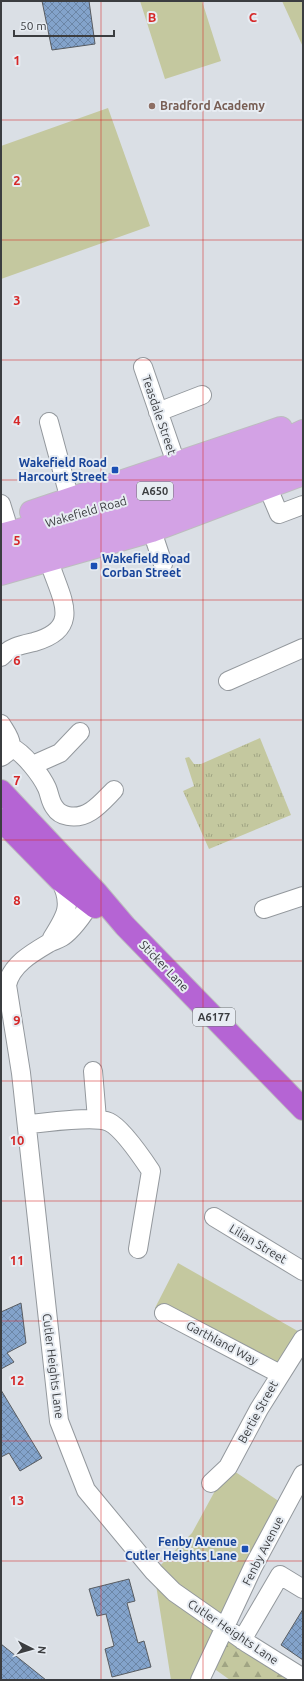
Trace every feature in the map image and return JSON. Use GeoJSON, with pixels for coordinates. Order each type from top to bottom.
{"type":"FeatureCollection","features":[{"type":"Feature","properties":{"kind":"highway","name":"Sticker Lane"},"geometry":{"type":"LineString","coordinates":[[1,791],[93,898],[125,926],[303,1109]]}},
{"type":"Feature","properties":{"kind":"highway","name":"Sticker Lane"},"geometry":{"type":"LineString","coordinates":[[1,820],[60,880],[93,898]]}},
{"type":"Feature","properties":{"kind":"main road","name":"A650"},"geometry":{"type":"LineString","coordinates":[[2,520],[70,500],[303,421]]}},
{"type":"Feature","properties":{"kind":"main road","name":"Wakefield Road"},"geometry":{"type":"LineString","coordinates":[[2,520],[122,502],[229,466],[303,431]]}},
{"type":"Feature","properties":{"kind":"main road","name":"Wakefield Road"},"geometry":{"type":"LineString","coordinates":[[1,557],[188,498],[303,453]]}},
{"type":"Feature","properties":{"kind":"main road"},"geometry":{"type":"LineString","coordinates":[[1,574],[49,562],[152,531],[303,474]]}},
{"type":"Feature","properties":{"kind":"street","name":"Teasdale Street"},"geometry":{"type":"LineString","coordinates":[[143,367],[176,463]]}},
{"type":"Feature","properties":{"kind":"street"},"geometry":{"type":"LineString","coordinates":[[158,412],[203,397]]}},
{"type":"Feature","properties":{"kind":"street"},"geometry":{"type":"LineString","coordinates":[[48,422],[70,500]]}},
{"type":"Feature","properties":{"kind":"street"},"geometry":{"type":"LineString","coordinates":[[268,488],[279,514],[303,505]]}},
{"type":"Feature","properties":{"kind":"street"},"geometry":{"type":"LineString","coordinates":[[152,531],[163,564]]}},
{"type":"Feature","properties":{"kind":"street"},"geometry":{"type":"LineString","coordinates":[[1,657],[14,647],[54,634],[65,620],[65,609],[49,562]]}},
{"type":"Feature","properties":{"kind":"street"},"geometry":{"type":"LineString","coordinates":[[228,681],[303,648]]}},
{"type":"Feature","properties":{"kind":"street"},"geometry":{"type":"LineString","coordinates":[[1,724],[10,736],[6,752],[16,750],[33,765],[46,787],[54,808],[59,813],[66,816],[84,816],[95,809],[114,790]]}},
{"type":"Feature","properties":{"kind":"street"},"geometry":{"type":"LineString","coordinates":[[33,765],[60,753],[80,732]]}},
{"type":"Feature","properties":{"kind":"street","name":"Cutler Heights Lane"},"geometry":{"type":"LineString","coordinates":[[48,944],[65,917],[67,906],[66,892],[60,880]]}},
{"type":"Feature","properties":{"kind":"street"},"geometry":{"type":"LineString","coordinates":[[264,909],[303,896]]}},
{"type":"Feature","properties":{"kind":"street","name":"Cutler Heights Lane"},"geometry":{"type":"LineString","coordinates":[[93,898],[65,936],[48,944],[6,971],[7,993],[18,1046],[42,1278],[59,1421],[86,1490],[159,1577],[174,1592],[225,1629],[303,1678]]}},
{"type":"Feature","properties":{"kind":"street"},"geometry":{"type":"LineString","coordinates":[[93,1071],[97,1119]]}},
{"type":"Feature","properties":{"kind":"street"},"geometry":{"type":"LineString","coordinates":[[27,1124],[97,1119],[110,1122],[129,1140],[151,1171],[138,1250]]}},
{"type":"Feature","properties":{"kind":"street","name":"Lilian Street"},"geometry":{"type":"LineString","coordinates":[[214,1217],[303,1272]]}},
{"type":"Feature","properties":{"kind":"street","name":"Garthland Way"},"geometry":{"type":"LineString","coordinates":[[164,1313],[280,1374]]}},
{"type":"Feature","properties":{"kind":"street","name":"Bertie Street"},"geometry":{"type":"LineString","coordinates":[[211,1483],[228,1467],[280,1374],[303,1339]]}},
{"type":"Feature","properties":{"kind":"street","name":"Fenby Avenue"},"geometry":{"type":"LineString","coordinates":[[200,1680],[253,1567],[303,1474]]}},
{"type":"Feature","properties":{"kind":"street"},"geometry":{"type":"LineString","coordinates":[[242,1640],[280,1575],[303,1589]]}},
{"type":"Feature","properties":{"kind":"green space"},"geometry":{"type":"Polygon","coordinates":[[[140,1],[202,1],[221,61],[165,79],[140,1]]]}},
{"type":"Feature","properties":{"kind":"green space"},"geometry":{"type":"Polygon","coordinates":[[[282,1],[303,1],[303,47],[282,1]]]}},
{"type":"Feature","properties":{"kind":"green space"},"geometry":{"type":"Polygon","coordinates":[[[108,108],[150,226],[1,279],[1,146],[108,108]]]}},
{"type":"Feature","properties":{"kind":"green space"},"geometry":{"type":"Polygon","coordinates":[[[260,738],[291,815],[209,849],[183,791],[194,786],[185,758],[189,757],[194,764],[201,764],[260,738]]]}},
{"type":"Feature","properties":{"kind":"green space"},"geometry":{"type":"Polygon","coordinates":[[[178,1263],[303,1334],[280,1374],[155,1308],[178,1263]]]}},
{"type":"Feature","properties":{"kind":"green space"},"geometry":{"type":"Polygon","coordinates":[[[228,1467],[286,1506],[200,1680],[171,1680],[154,1572],[192,1533],[228,1467]]]}},
{"type":"Feature","properties":{"kind":"green space"},"geometry":{"type":"Polygon","coordinates":[[[225,1629],[303,1680],[230,1680],[209,1665],[225,1629]]]}},
{"type":"Feature","properties":{"kind":"building"},"geometry":{"type":"Polygon","coordinates":[[[42,1],[89,1],[95,44],[52,50],[42,1]]]}},
{"type":"Feature","properties":{"kind":"building"},"geometry":{"type":"Polygon","coordinates":[[[21,1303],[26,1343],[7,1353],[14,1362],[1,1369],[1,1312],[21,1303]]]}},
{"type":"Feature","properties":{"kind":"building"},"geometry":{"type":"Polygon","coordinates":[[[1,1390],[42,1458],[20,1471],[9,1453],[1,1457],[1,1390]]]}},
{"type":"Feature","properties":{"kind":"building"},"geometry":{"type":"Polygon","coordinates":[[[129,1579],[135,1601],[127,1603],[138,1643],[144,1641],[151,1667],[112,1677],[105,1649],[114,1646],[106,1614],[97,1616],[89,1589],[129,1579]]]}},
{"type":"Feature","properties":{"kind":"building"},"geometry":{"type":"Polygon","coordinates":[[[303,1609],[303,1660],[281,1645],[303,1609]]]}},
{"type":"Feature","properties":{"kind":"building"},"geometry":{"type":"Polygon","coordinates":[[[1,1644],[46,1680],[1,1680],[1,1644]]]}},
{"type":"Feature","properties":{"kind":"place","name":"Bradford Academy"},"geometry":{"type":"Point","coordinates":[152,106]}},
{"type":"Feature","properties":{"kind":"place","name":"Wakefield Road Harcourt Street"},"geometry":{"type":"Point","coordinates":[115,470]}},
{"type":"Feature","properties":{"kind":"place","name":"Wakefield Road Corban Street"},"geometry":{"type":"Point","coordinates":[94,566]}},
{"type":"Feature","properties":{"kind":"place","name":"Fenby Avenue Cutler Heights Lane"},"geometry":{"type":"Point","coordinates":[245,1549]}}]}
